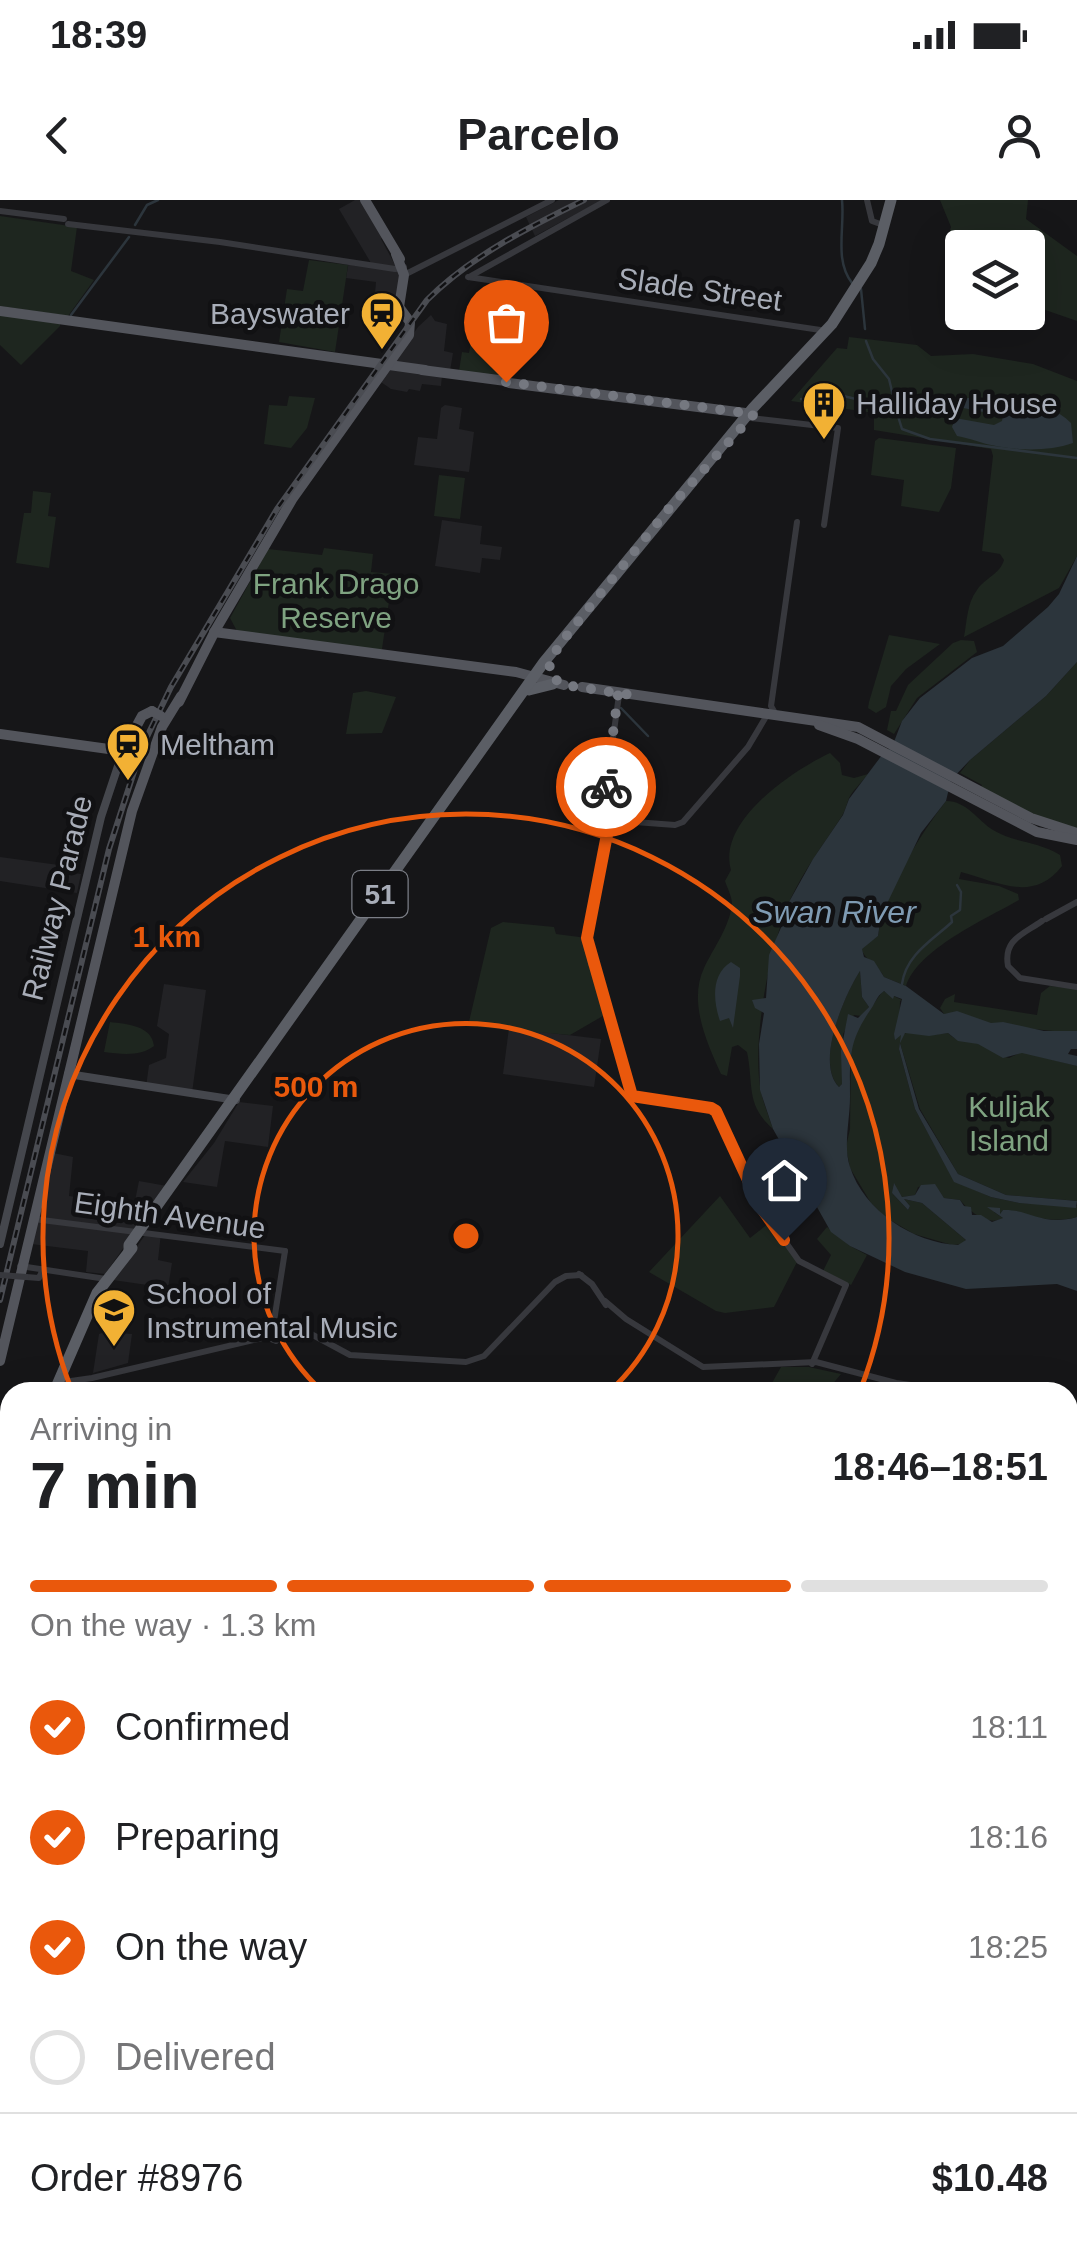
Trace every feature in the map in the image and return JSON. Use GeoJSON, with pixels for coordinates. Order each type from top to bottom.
{"type":"FeatureCollection","features":[{"type":"Feature","properties":{"kind":"highway","name":"51"},"geometry":{"type":"LineString","coordinates":[[57,1382],[107,1279],[230,1100],[506,717],[743,417],[827,330],[880,244],[888,200]]}},
{"type":"Feature","properties":{"kind":"highway","name":"51"},"geometry":{"type":"LineString","coordinates":[[723,447],[743,417]]}},
{"type":"Feature","properties":{"kind":"highway","name":"51"},"geometry":{"type":"LineString","coordinates":[[534,680],[560,644]]}},
{"type":"Feature","properties":{"kind":"highway"},"geometry":{"type":"LineString","coordinates":[[550,662],[548,672],[557,683]]}},
{"type":"Feature","properties":{"kind":"highway"},"geometry":{"type":"LineString","coordinates":[[534,680],[557,683]]}},
{"type":"Feature","properties":{"kind":"main road"},"geometry":{"type":"LineString","coordinates":[[0,1360],[132,811],[161,733],[162,717],[181,696],[206,650],[222,632],[244,583],[293,498],[409,335],[410,322],[400,310],[402,268],[364,200]]}},
{"type":"Feature","properties":{"kind":"main road"},"geometry":{"type":"LineString","coordinates":[[0,311],[743,417]]}},
{"type":"Feature","properties":{"kind":"main road"},"geometry":{"type":"LineString","coordinates":[[222,632],[244,583]]}},
{"type":"Feature","properties":{"kind":"main road"},"geometry":{"type":"LineString","coordinates":[[222,632],[534,680]]}},
{"type":"Feature","properties":{"kind":"main road"},"geometry":{"type":"LineString","coordinates":[[557,683],[766,712],[876,742],[965,789],[1077,837]]}},
{"type":"Feature","properties":{"kind":"main road","name":"Railway Parade"},"geometry":{"type":"LineString","coordinates":[[0,1244],[98,831],[124,749],[142,716],[162,717]]}},
{"type":"Feature","properties":{"kind":"main road"},"geometry":{"type":"LineString","coordinates":[[0,732],[124,749]]}},
{"type":"Feature","properties":{"kind":"main road"},"geometry":{"type":"LineString","coordinates":[[68,1074],[230,1100]]}},
{"type":"Feature","properties":{"kind":"main road"},"geometry":{"type":"LineString","coordinates":[[0,1344],[23,1270]]}},
{"type":"Feature","properties":{"kind":"street"},"geometry":{"type":"LineString","coordinates":[[0,211],[402,268],[433,261],[552,200]]}},
{"type":"Feature","properties":{"kind":"street","name":"Slade Street"},"geometry":{"type":"LineString","coordinates":[[607,200],[470,276],[827,330]]}},
{"type":"Feature","properties":{"kind":"street"},"geometry":{"type":"LineString","coordinates":[[868,200],[872,221],[882,224]]}},
{"type":"Feature","properties":{"kind":"street"},"geometry":{"type":"LineString","coordinates":[[743,417],[838,428],[824,526]]}},
{"type":"Feature","properties":{"kind":"street"},"geometry":{"type":"LineString","coordinates":[[608,823],[680,824],[748,747],[766,712],[797,522]]}},
{"type":"Feature","properties":{"kind":"street"},"geometry":{"type":"LineString","coordinates":[[625,695],[603,810],[608,823],[587,933],[594,966],[632,1096],[714,1109],[743,1174],[799,1262],[844,1285],[807,1363]]}},
{"type":"Feature","properties":{"kind":"street"},"geometry":{"type":"LineString","coordinates":[[1077,902],[1012,941],[1006,949],[1008,966],[1020,978],[1077,987]]}},
{"type":"Feature","properties":{"kind":"street","name":"Eighth Avenue"},"geometry":{"type":"LineString","coordinates":[[33,1217],[284,1252],[275,1335]]}},
{"type":"Feature","properties":{"kind":"street"},"geometry":{"type":"LineString","coordinates":[[0,1275],[23,1270],[39,1278],[43,1270],[107,1279]]}},
{"type":"Feature","properties":{"kind":"street"},"geometry":{"type":"LineString","coordinates":[[76,1382],[275,1335],[311,1334],[350,1355],[454,1363],[480,1358],[557,1278],[580,1275],[626,1319],[690,1359],[719,1368],[807,1363],[893,1382]]}},
{"type":"Feature","properties":{"kind":"street"},"geometry":{"type":"LineString","coordinates":[[862,1375],[896,1382]]}},
{"type":"Feature","properties":{"kind":"shaded area"},"geometry":{"type":"Polygon","coordinates":[[[355,200],[364,200],[385,235],[381,239],[400,274],[396,298],[375,294],[376,282],[346,278],[349,261],[371,263],[339,209],[355,200]]]}},
{"type":"Feature","properties":{"kind":"shaded area"},"geometry":{"type":"Polygon","coordinates":[[[559,200],[602,200],[535,236],[526,217],[559,200]]]}},
{"type":"Feature","properties":{"kind":"shaded area"},"geometry":{"type":"Polygon","coordinates":[[[431,315],[435,321],[447,324],[444,351],[453,353],[450,371],[442,375],[441,386],[422,384],[420,391],[407,392],[391,389],[381,382],[418,327],[431,315]]]}},
{"type":"Feature","properties":{"kind":"shaded area"},"geometry":{"type":"Polygon","coordinates":[[[441,408],[462,408],[459,429],[474,432],[469,472],[414,465],[418,437],[437,439],[441,408]]]}},
{"type":"Feature","properties":{"kind":"shaded area"},"geometry":{"type":"Polygon","coordinates":[[[442,520],[482,526],[480,544],[502,547],[500,560],[482,558],[480,573],[435,566],[442,520]]]}},
{"type":"Feature","properties":{"kind":"shaded area"},"geometry":{"type":"Polygon","coordinates":[[[0,857],[66,866],[66,872],[81,874],[77,893],[0,881],[0,857]]]}},
{"type":"Feature","properties":{"kind":"shaded area"},"geometry":{"type":"Polygon","coordinates":[[[164,984],[206,990],[192,1093],[146,1087],[149,1065],[166,1058],[169,1034],[157,1026],[164,984]]]}},
{"type":"Feature","properties":{"kind":"shaded area"},"geometry":{"type":"Polygon","coordinates":[[[509,1028],[601,1039],[594,1087],[503,1074],[509,1028]]]}},
{"type":"Feature","properties":{"kind":"shaded area"},"geometry":{"type":"Polygon","coordinates":[[[239,1102],[273,1106],[268,1147],[225,1141],[217,1187],[183,1182],[214,1143],[239,1102]]]}},
{"type":"Feature","properties":{"kind":"shaded area"},"geometry":{"type":"Polygon","coordinates":[[[53,1153],[73,1157],[69,1196],[134,1206],[139,1181],[167,1186],[105,1274],[86,1272],[88,1251],[31,1244],[53,1153]]]}},
{"type":"Feature","properties":{"kind":"shaded area"},"geometry":{"type":"Polygon","coordinates":[[[148,1231],[161,1233],[158,1260],[172,1263],[168,1288],[113,1280],[148,1231]]]}},
{"type":"Feature","properties":{"kind":"shaded area","name":"School of Instrumental Music"},"geometry":{"type":"Polygon","coordinates":[[[99,1334],[132,1334],[128,1363],[93,1373],[99,1334]]]}},
{"type":"Feature","properties":{"kind":"green space"},"geometry":{"type":"Polygon","coordinates":[[[940,200],[1028,200],[1026,219],[1041,230],[950,230],[940,200]]]}},
{"type":"Feature","properties":{"kind":"green space"},"geometry":{"type":"Polygon","coordinates":[[[0,216],[77,227],[71,271],[94,280],[68,316],[0,306],[0,216]]]}},
{"type":"Feature","properties":{"kind":"green space"},"geometry":{"type":"Polygon","coordinates":[[[1045,233],[1077,256],[1077,321],[1045,310],[1045,233]]]}},
{"type":"Feature","properties":{"kind":"green space"},"geometry":{"type":"Polygon","coordinates":[[[309,260],[348,265],[335,352],[279,342],[287,289],[303,291],[309,260]]]}},
{"type":"Feature","properties":{"kind":"green space"},"geometry":{"type":"Polygon","coordinates":[[[0,315],[60,326],[21,365],[0,345],[0,315]]]}},
{"type":"Feature","properties":{"kind":"green space"},"geometry":{"type":"Polygon","coordinates":[[[473,331],[511,337],[504,377],[459,371],[462,352],[469,353],[473,331]]]}},
{"type":"Feature","properties":{"kind":"green space"},"geometry":{"type":"Polygon","coordinates":[[[849,337],[917,345],[931,356],[973,354],[1033,364],[1077,381],[1077,556],[1059,588],[964,637],[974,595],[1004,560],[1000,554],[982,551],[991,449],[874,430],[874,413],[791,401],[837,348],[847,349],[849,337]]]}},
{"type":"Feature","properties":{"kind":"green space"},"geometry":{"type":"Polygon","coordinates":[[[289,396],[315,398],[307,428],[291,448],[264,444],[269,405],[287,406],[289,396]]]}},
{"type":"Feature","properties":{"kind":"green space"},"geometry":{"type":"Polygon","coordinates":[[[879,438],[956,448],[951,488],[939,512],[901,506],[904,480],[871,475],[875,441],[879,438]]]}},
{"type":"Feature","properties":{"kind":"green space"},"geometry":{"type":"Polygon","coordinates":[[[439,475],[465,478],[460,519],[434,516],[439,475]]]}},
{"type":"Feature","properties":{"kind":"green space"},"geometry":{"type":"Polygon","coordinates":[[[33,491],[51,493],[48,516],[56,517],[49,568],[16,563],[24,513],[31,513],[33,491]]]}},
{"type":"Feature","properties":{"kind":"green space","name":"Frank Drago Reserve"},"geometry":{"type":"Polygon","coordinates":[[[324,548],[373,554],[371,572],[393,574],[382,649],[237,631],[230,618],[268,549],[322,555],[324,548]]]}},
{"type":"Feature","properties":{"kind":"green space"},"geometry":{"type":"Polygon","coordinates":[[[889,635],[940,644],[906,669],[891,686],[886,707],[876,713],[868,708],[889,635]]]}},
{"type":"Feature","properties":{"kind":"green space"},"geometry":{"type":"Polygon","coordinates":[[[961,640],[974,641],[977,652],[917,698],[894,734],[887,730],[891,711],[896,711],[908,685],[961,640]]]}},
{"type":"Feature","properties":{"kind":"green space"},"geometry":{"type":"Polygon","coordinates":[[[1077,662],[1077,833],[979,791],[982,785],[960,773],[970,760],[1046,696],[1077,662]]]}},
{"type":"Feature","properties":{"kind":"green space"},"geometry":{"type":"Polygon","coordinates":[[[366,691],[396,697],[382,733],[346,734],[353,693],[366,691]]]}},
{"type":"Feature","properties":{"kind":"green space"},"geometry":{"type":"Polygon","coordinates":[[[830,753],[840,763],[842,775],[854,778],[868,774],[851,795],[796,888],[776,941],[764,994],[759,1047],[761,1092],[773,1129],[754,1102],[747,1052],[738,1045],[732,1047],[727,1076],[721,1074],[701,1022],[700,981],[731,912],[732,901],[725,881],[731,870],[735,834],[746,816],[778,785],[830,753]]]}},
{"type":"Feature","properties":{"kind":"green space"},"geometry":{"type":"Polygon","coordinates":[[[946,801],[966,808],[1001,834],[1060,855],[1062,866],[1051,878],[1027,887],[961,872],[959,879],[999,886],[1018,894],[1019,900],[938,948],[913,972],[906,986],[884,977],[861,948],[878,936],[887,901],[904,865],[946,801]]]}},
{"type":"Feature","properties":{"kind":"green space"},"geometry":{"type":"Polygon","coordinates":[[[503,922],[554,927],[556,934],[587,938],[593,963],[589,967],[597,976],[608,1013],[570,1035],[468,1026],[491,928],[503,922]]]}},
{"type":"Feature","properties":{"kind":"green space"},"geometry":{"type":"Polygon","coordinates":[[[860,971],[862,997],[869,1007],[861,1016],[854,1015],[843,1034],[839,1087],[830,1062],[834,1029],[860,971]]]}},
{"type":"Feature","properties":{"kind":"green space"},"geometry":{"type":"Polygon","coordinates":[[[1050,986],[1077,989],[1077,1031],[982,1022],[944,1014],[940,1008],[945,999],[955,994],[954,1002],[1037,1015],[1041,993],[1050,986]]]}},
{"type":"Feature","properties":{"kind":"green space","name":"Kuljak Island"},"geometry":{"type":"Polygon","coordinates":[[[883,991],[902,1000],[899,1031],[907,1016],[908,1027],[928,1024],[933,1032],[930,1035],[948,1033],[1009,1058],[1022,1052],[1077,1066],[1077,1201],[1006,1195],[958,1174],[920,1109],[900,1043],[899,1049],[915,1109],[954,1181],[991,1197],[1019,1203],[1077,1206],[1077,1217],[1049,1219],[1003,1210],[1000,1214],[999,1208],[994,1212],[1003,1218],[992,1221],[974,1213],[960,1200],[944,1198],[935,1185],[918,1187],[915,1195],[902,1197],[893,1184],[892,1193],[908,1210],[910,1206],[904,1199],[922,1203],[966,1240],[952,1245],[914,1234],[885,1217],[871,1203],[850,1168],[846,1147],[850,1129],[851,1049],[859,1024],[883,991]]]}},
{"type":"Feature","properties":{"kind":"green space"},"geometry":{"type":"Polygon","coordinates":[[[110,1022],[144,1030],[154,1046],[137,1053],[104,1052],[110,1022]]]}},
{"type":"Feature","properties":{"kind":"green space"},"geometry":{"type":"Polygon","coordinates":[[[720,1196],[750,1238],[769,1223],[797,1262],[774,1307],[716,1311],[649,1272],[720,1196]]]}},
{"type":"Feature","properties":{"kind":"green space"},"geometry":{"type":"Polygon","coordinates":[[[827,1227],[867,1255],[851,1285],[823,1271],[831,1255],[817,1239],[827,1227]]]}},
{"type":"Feature","properties":{"kind":"green space"},"geometry":{"type":"Polygon","coordinates":[[[781,1367],[809,1367],[841,1374],[834,1382],[773,1382],[781,1367]]]}},
{"type":"Feature","properties":{"kind":"water"},"geometry":{"type":"Polygon","coordinates":[[[951,398],[1015,400],[1046,408],[1071,423],[1073,443],[1045,449],[1015,449],[957,436],[952,427],[955,418],[994,425],[1002,421],[1003,415],[997,410],[952,408],[946,402],[951,398]]]}},
{"type":"Feature","properties":{"kind":"water","name":"Swan River"},"geometry":{"type":"Polygon","coordinates":[[[1077,556],[1077,662],[1046,696],[951,780],[946,801],[921,833],[881,916],[878,936],[862,949],[864,957],[874,961],[884,977],[906,986],[944,1014],[957,1011],[991,1023],[1044,1031],[1077,1031],[1077,1049],[1068,1054],[1077,1056],[1077,1066],[1022,1053],[1003,1058],[978,1044],[958,1041],[948,1033],[905,1033],[900,1043],[919,1109],[958,1174],[1006,1195],[1077,1201],[1076,1208],[1019,1203],[954,1182],[915,1109],[899,1049],[901,1035],[895,1040],[902,999],[893,999],[884,991],[858,1031],[851,1061],[848,1159],[867,1197],[893,1222],[941,1243],[958,1245],[966,1240],[922,1203],[904,1199],[910,1206],[908,1210],[892,1193],[894,1183],[902,1197],[915,1195],[921,1185],[935,1184],[944,1198],[960,1200],[971,1207],[972,1215],[992,1222],[1003,1218],[987,1207],[1000,1208],[1000,1214],[1003,1210],[1021,1212],[1054,1220],[1077,1217],[1077,1291],[1057,1284],[966,1289],[905,1272],[850,1246],[831,1232],[773,1129],[760,1090],[759,1044],[764,1013],[755,1008],[752,1000],[766,998],[769,955],[789,902],[849,799],[892,747],[902,721],[920,698],[972,658],[1003,646],[1059,594],[1077,556]],[[860,971],[834,1029],[830,1062],[839,1087],[848,1014],[858,1018],[869,1007],[862,997],[860,971]]]}},
{"type":"Feature","properties":{"kind":"water"},"geometry":{"type":"Polygon","coordinates":[[[731,962],[740,968],[733,1028],[729,1018],[720,1021],[715,997],[720,973],[731,962]]]}},
{"type":"Feature","properties":{"kind":"waterway"},"geometry":{"type":"LineString","coordinates":[[135,225],[147,205],[158,200]]}},
{"type":"Feature","properties":{"kind":"waterway"},"geometry":{"type":"LineString","coordinates":[[842,200],[843,264],[852,283]]}},
{"type":"Feature","properties":{"kind":"waterway"},"geometry":{"type":"LineString","coordinates":[[71,315],[129,237]]}},
{"type":"Feature","properties":{"kind":"waterway"},"geometry":{"type":"LineString","coordinates":[[861,289],[865,329]]}},
{"type":"Feature","properties":{"kind":"waterway"},"geometry":{"type":"LineString","coordinates":[[866,341],[873,359],[889,379],[895,404]]}},
{"type":"Feature","properties":{"kind":"waterway"},"geometry":{"type":"LineString","coordinates":[[801,399],[835,394],[860,400],[893,397]]}},
{"type":"Feature","properties":{"kind":"waterway"},"geometry":{"type":"LineString","coordinates":[[897,413],[902,429],[930,439],[1077,458]]}},
{"type":"Feature","properties":{"kind":"waterway"},"geometry":{"type":"LineString","coordinates":[[621,708],[648,736]]}},
{"type":"Feature","properties":{"kind":"waterway"},"geometry":{"type":"LineString","coordinates":[[902,984],[915,956],[960,910],[961,892],[957,885]]}},
{"type":"Feature","properties":{"kind":"railway"},"geometry":{"type":"LineString","coordinates":[[0,1300],[109,849],[142,747],[171,687],[277,509],[427,300],[482,256],[584,200]]}},
{"type":"Feature","properties":{"kind":"way so far"},"geometry":{"type":"LineString","coordinates":[[506,382],[754,414],[658,522],[560,644],[550,662],[549,675],[564,685],[631,695],[618,695],[606,787]]}},
{"type":"Feature","properties":{"kind":"place","name":"Bayswater"},"geometry":{"type":"Point","coordinates":[382,351]}},
{"type":"Feature","properties":{"kind":"place","name":"Halliday House"},"geometry":{"type":"Point","coordinates":[824,441]}},
{"type":"Feature","properties":{"kind":"place","name":"Meltham"},"geometry":{"type":"Point","coordinates":[128,782]}},
{"type":"Feature","properties":{"kind":"place","name":"School of Instrumental Music"},"geometry":{"type":"Point","coordinates":[114,1348]}},
{"type":"Feature","properties":{"kind":"route"},"geometry":{"type":"LineString","coordinates":[[606,787],[603,810],[610,819],[587,938],[632,1096],[716,1111],[743,1174],[784,1240]]}}]}
